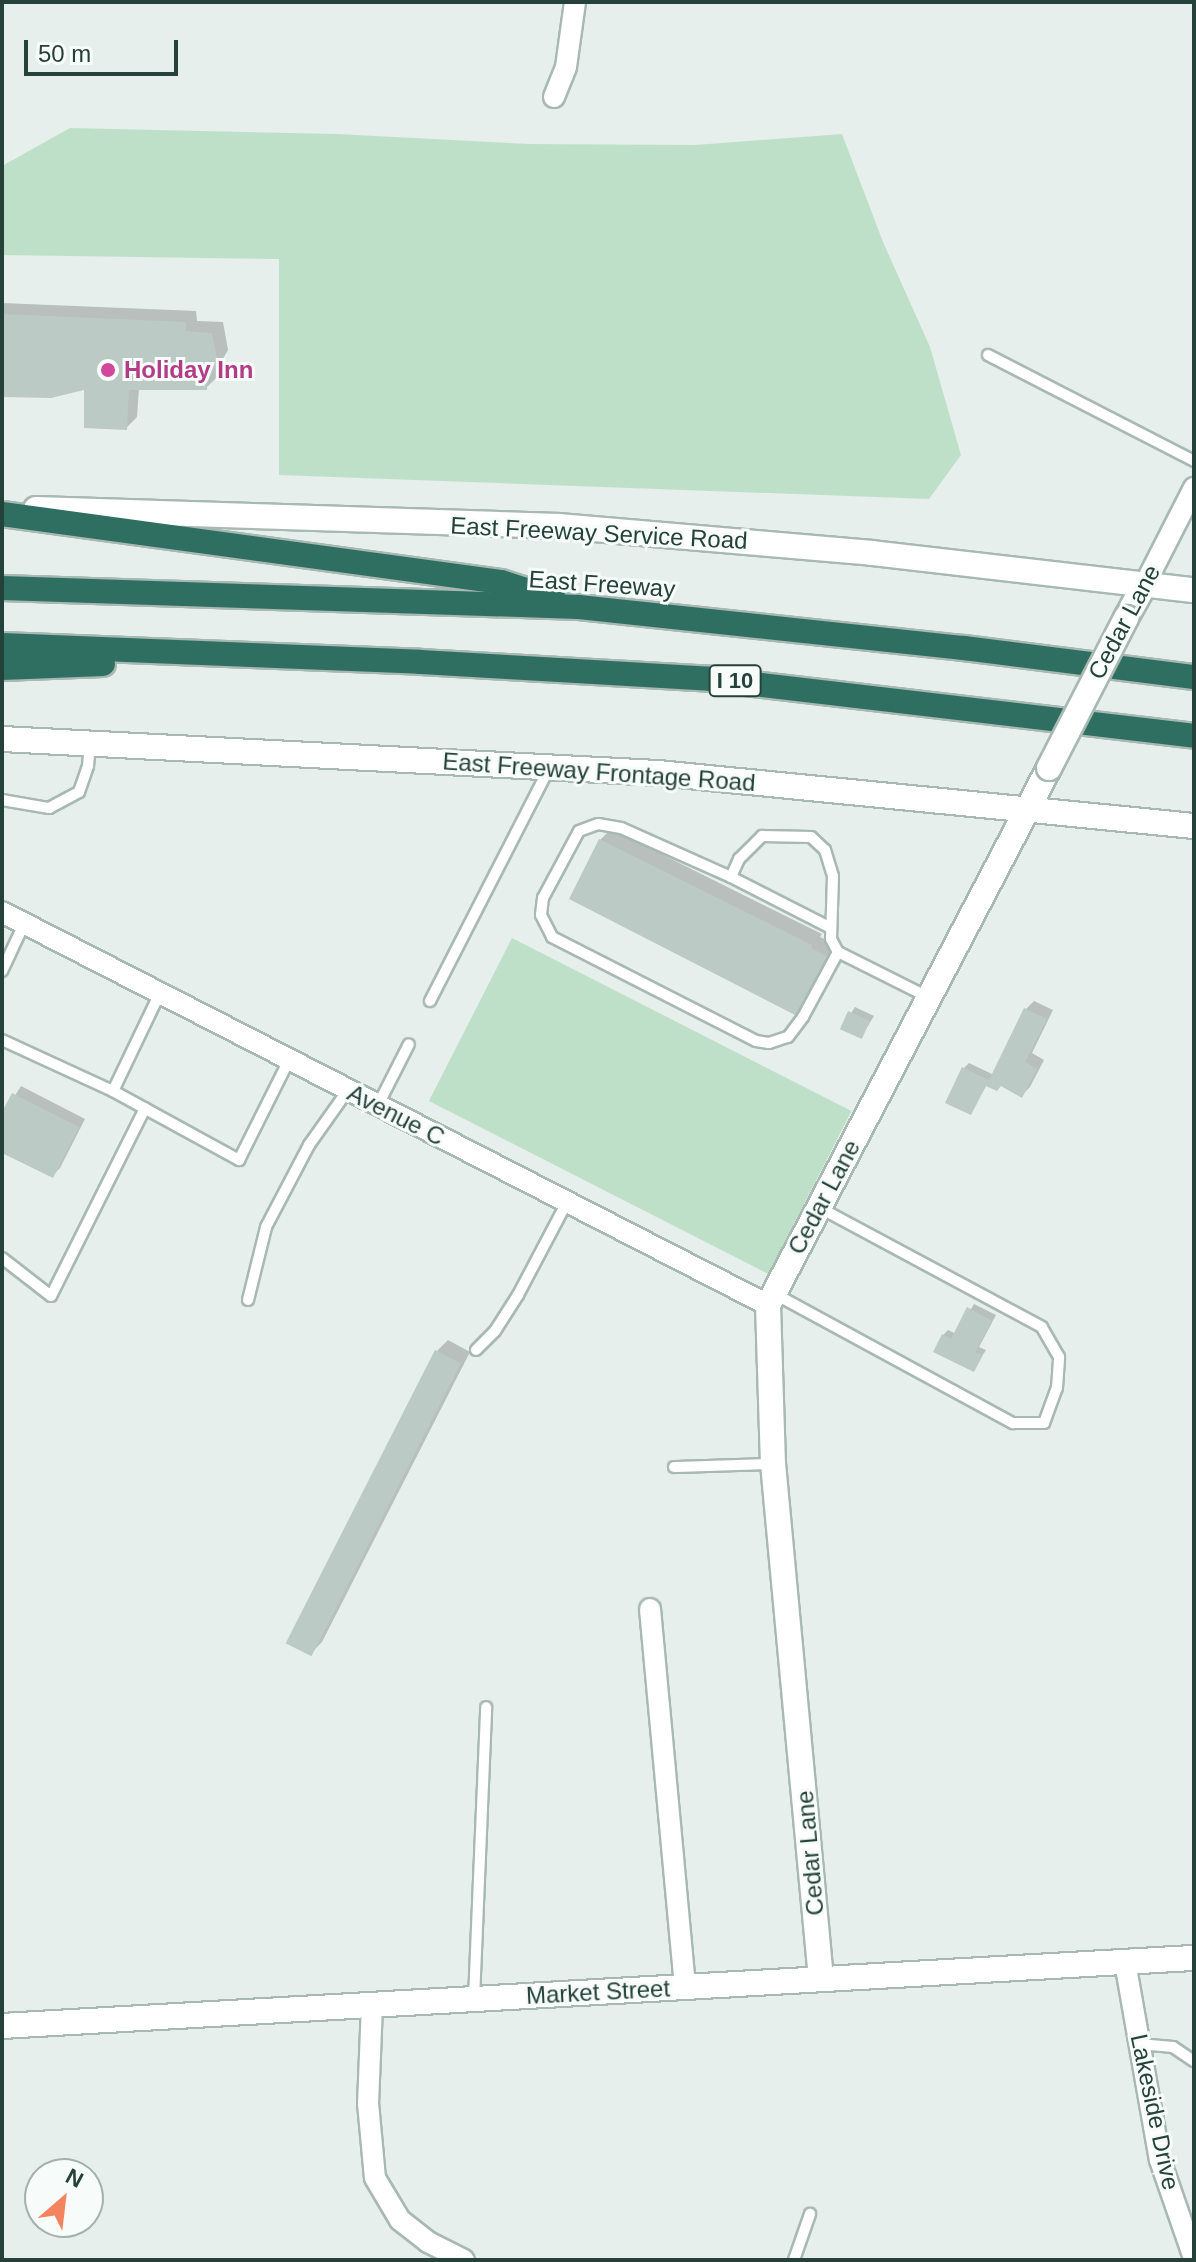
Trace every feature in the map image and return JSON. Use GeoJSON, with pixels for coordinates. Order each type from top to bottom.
{"type":"FeatureCollection","features":[{"type":"Feature","properties":{"kind":"highway"},"geometry":{"type":"LineString","coordinates":[[2,511],[501,582],[579,607]]}},
{"type":"Feature","properties":{"kind":"highway","name":"East Freeway"},"geometry":{"type":"LineString","coordinates":[[2,588],[579,607],[964,648],[1194,677]]}},
{"type":"Feature","properties":{"kind":"highway","name":"I 10"},"geometry":{"type":"LineString","coordinates":[[2,645],[711,679],[1194,736]]}},
{"type":"Feature","properties":{"kind":"highway"},"geometry":{"type":"LineString","coordinates":[[2,668],[274,656]]}},
{"type":"Feature","properties":{"kind":"street"},"geometry":{"type":"LineString","coordinates":[[554,97],[566,67],[575,2]]}},
{"type":"Feature","properties":{"kind":"street","name":"Cedar Lane"},"geometry":{"type":"LineString","coordinates":[[821,1979],[773,1464],[770,1299],[1194,488]]}},
{"type":"Feature","properties":{"kind":"street","name":"East Freeway Service Road"},"geometry":{"type":"LineString","coordinates":[[2,511],[559,526],[872,553],[1194,590]]}},
{"type":"Feature","properties":{"kind":"street","name":"East Freeway Frontage Road"},"geometry":{"type":"LineString","coordinates":[[2,739],[550,766],[1029,808],[1194,826]]}},
{"type":"Feature","properties":{"kind":"street","name":"Avenue C"},"geometry":{"type":"LineString","coordinates":[[2,912],[567,1202],[770,1299]]}},
{"type":"Feature","properties":{"kind":"street"},"geometry":{"type":"LineString","coordinates":[[650,1609],[685,1987]]}},
{"type":"Feature","properties":{"kind":"street","name":"Market Street"},"geometry":{"type":"LineString","coordinates":[[2,2026],[1194,1958]]}},
{"type":"Feature","properties":{"kind":"street","name":"Lakeside Drive"},"geometry":{"type":"LineString","coordinates":[[1125,1962],[1160,2160],[1194,2258]]}},
{"type":"Feature","properties":{"kind":"street"},"geometry":{"type":"LineString","coordinates":[[372,2005],[368,2103],[375,2178],[400,2220],[428,2242],[464,2260]]}},
{"type":"Feature","properties":{"kind":"lane"},"geometry":{"type":"LineString","coordinates":[[988,355],[1194,461]]}},
{"type":"Feature","properties":{"kind":"lane"},"geometry":{"type":"LineString","coordinates":[[2,800],[49,808],[79,792],[88,766],[90,743]]}},
{"type":"Feature","properties":{"kind":"lane"},"geometry":{"type":"LineString","coordinates":[[430,1001],[550,766]]}},
{"type":"Feature","properties":{"kind":"lane"},"geometry":{"type":"LineString","coordinates":[[831,928],[731,877],[621,828],[598,824],[579,831],[543,898],[541,915],[552,937],[756,1041],[769,1043],[788,1037],[803,1017],[838,952]]}},
{"type":"Feature","properties":{"kind":"lane"},"geometry":{"type":"LineString","coordinates":[[731,877],[739,859],[762,836],[811,837],[825,850],[833,876],[831,939],[838,952],[930,998]]}},
{"type":"Feature","properties":{"kind":"lane"},"geometry":{"type":"LineString","coordinates":[[2,971],[24,924]]}},
{"type":"Feature","properties":{"kind":"lane"},"geometry":{"type":"LineString","coordinates":[[113,1091],[160,993]]}},
{"type":"Feature","properties":{"kind":"lane"},"geometry":{"type":"LineString","coordinates":[[2,1040],[113,1091],[239,1160],[289,1060]]}},
{"type":"Feature","properties":{"kind":"lane"},"geometry":{"type":"LineString","coordinates":[[378,1105],[409,1044]]}},
{"type":"Feature","properties":{"kind":"lane"},"geometry":{"type":"LineString","coordinates":[[248,1300],[266,1227],[309,1145],[348,1090]]}},
{"type":"Feature","properties":{"kind":"lane"},"geometry":{"type":"LineString","coordinates":[[2,1258],[51,1296],[145,1108]]}},
{"type":"Feature","properties":{"kind":"lane"},"geometry":{"type":"LineString","coordinates":[[476,1350],[495,1331],[518,1295],[567,1202]]}},
{"type":"Feature","properties":{"kind":"lane"},"geometry":{"type":"LineString","coordinates":[[770,1299],[1013,1423],[1044,1423],[1057,1388],[1059,1357],[1042,1327],[818,1207]]}},
{"type":"Feature","properties":{"kind":"lane"},"geometry":{"type":"LineString","coordinates":[[674,1467],[773,1464]]}},
{"type":"Feature","properties":{"kind":"lane"},"geometry":{"type":"LineString","coordinates":[[474,1999],[486,1707]]}},
{"type":"Feature","properties":{"kind":"lane"},"geometry":{"type":"LineString","coordinates":[[1139,2044],[1173,2047],[1194,2061]]}},
{"type":"Feature","properties":{"kind":"lane"},"geometry":{"type":"LineString","coordinates":[[794,2260],[810,2214]]}},
{"type":"Feature","properties":{"kind":"green space"},"geometry":{"type":"Polygon","coordinates":[[[70,128],[337,134],[529,144],[695,145],[842,134],[883,242],[930,347],[961,455],[929,499],[279,475],[279,259],[2,255],[2,166],[70,128]]]}},
{"type":"Feature","properties":{"kind":"green space"},"geometry":{"type":"Polygon","coordinates":[[[512,938],[851,1111],[768,1274],[429,1101],[512,938]]]}},
{"type":"Feature","properties":{"kind":"building","name":"Holiday Inn"},"geometry":{"type":"Polygon","coordinates":[[[2,314],[186,322],[186,331],[212,333],[218,363],[207,382],[207,390],[129,390],[127,430],[84,428],[84,390],[51,398],[2,397],[2,314]]]}},
{"type":"Feature","properties":{"kind":"building"},"geometry":{"type":"Polygon","coordinates":[[[599,839],[812,945],[811,948],[828,957],[797,1016],[569,899],[599,839]]]}},
{"type":"Feature","properties":{"kind":"building"},"geometry":{"type":"Polygon","coordinates":[[[1024,1008],[1047,1019],[1025,1062],[1037,1069],[1022,1098],[1001,1086],[997,1091],[986,1086],[971,1115],[945,1103],[962,1067],[989,1080],[1024,1008]]]}},
{"type":"Feature","properties":{"kind":"building"},"geometry":{"type":"Polygon","coordinates":[[[848,1011],[870,1021],[862,1039],[840,1029],[848,1011]]]}},
{"type":"Feature","properties":{"kind":"building"},"geometry":{"type":"Polygon","coordinates":[[[12,1093],[79,1127],[53,1178],[2,1153],[2,1112],[12,1093]]]}},
{"type":"Feature","properties":{"kind":"building"},"geometry":{"type":"Polygon","coordinates":[[[967,1307],[992,1321],[975,1352],[983,1355],[974,1372],[933,1352],[942,1334],[951,1339],[967,1307]]]}},
{"type":"Feature","properties":{"kind":"building"},"geometry":{"type":"Polygon","coordinates":[[[435,1350],[461,1363],[311,1656],[286,1643],[435,1350]]]}},
{"type":"Feature","properties":{"kind":"place","name":"Holiday Inn"},"geometry":{"type":"Point","coordinates":[108,370]}}]}
